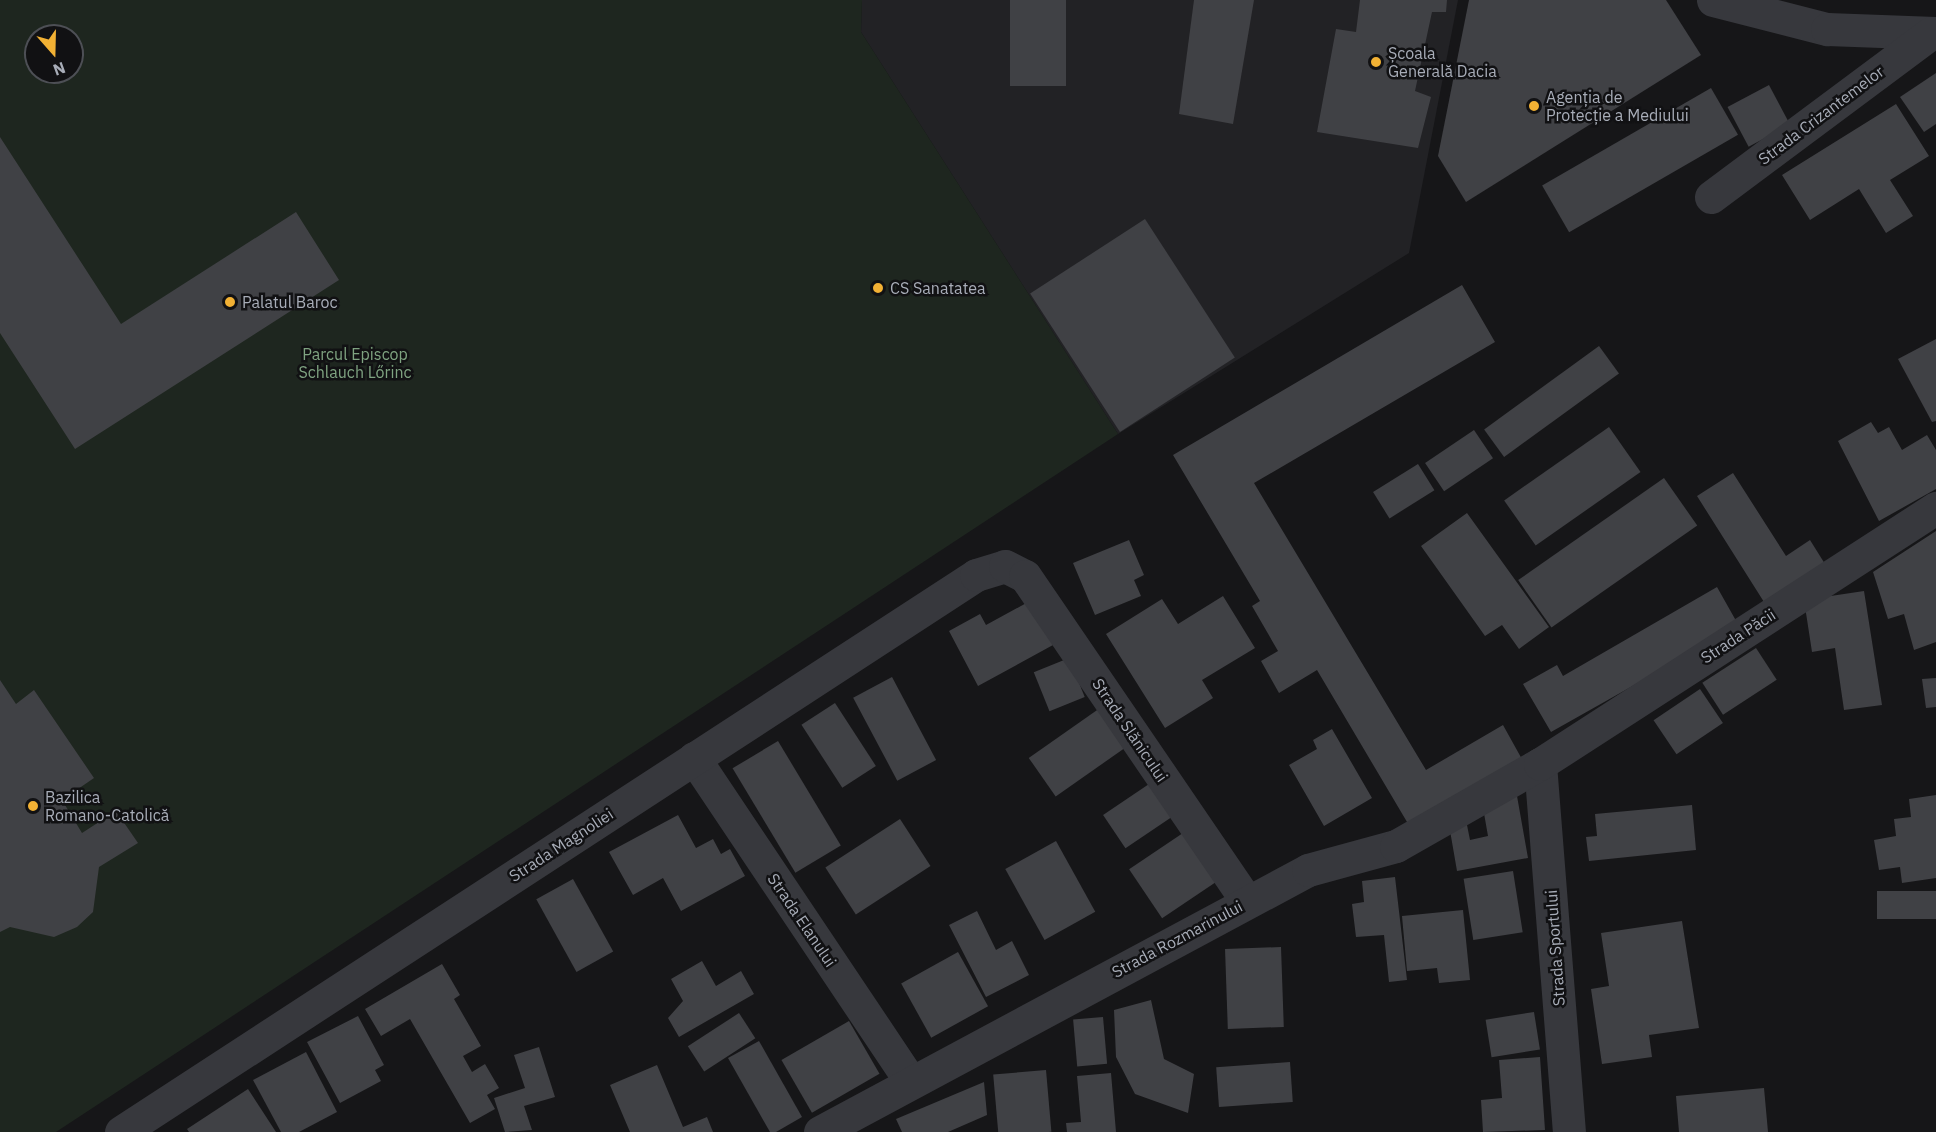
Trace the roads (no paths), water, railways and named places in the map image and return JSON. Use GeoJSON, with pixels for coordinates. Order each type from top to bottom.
{"type":"FeatureCollection","features":[{"type":"Feature","properties":{"kind":"street"},"geometry":{"type":"LineString","coordinates":[[1713,0],[1827,29],[1933,33]]}},
{"type":"Feature","properties":{"kind":"street","name":"Strada Crizantemelor"},"geometry":{"type":"LineString","coordinates":[[1711,196],[1933,33]]}},
{"type":"Feature","properties":{"kind":"street","name":"Strada Păcii"},"geometry":{"type":"LineString","coordinates":[[1540,764],[1936,508]]}},
{"type":"Feature","properties":{"kind":"street","name":"Strada Magnoliei"},"geometry":{"type":"LineString","coordinates":[[121,1132],[976,575],[1005,566]]}},
{"type":"Feature","properties":{"kind":"street","name":"Strada Slănicului"},"geometry":{"type":"LineString","coordinates":[[1005,566],[1025,576],[1247,902]]}},
{"type":"Feature","properties":{"kind":"street","name":"Strada Elanului"},"geometry":{"type":"LineString","coordinates":[[694,758],[911,1082]]}},
{"type":"Feature","properties":{"kind":"street","name":"Strada Rozmarinului"},"geometry":{"type":"LineString","coordinates":[[820,1132],[1308,870],[1396,846],[1540,764]]}},
{"type":"Feature","properties":{"kind":"street","name":"Strada Sportului"},"geometry":{"type":"LineString","coordinates":[[1540,764],[1569,1132]]}},
{"type":"Feature","properties":{"kind":"place","name":"Școala Generală Dacia"},"geometry":{"type":"Point","coordinates":[1376,62]}},
{"type":"Feature","properties":{"kind":"place","name":"Agenția de Protecție a Mediului"},"geometry":{"type":"Point","coordinates":[1534,106]}},
{"type":"Feature","properties":{"kind":"place","name":"CS Sanatatea"},"geometry":{"type":"Point","coordinates":[878,288]}},
{"type":"Feature","properties":{"kind":"place","name":"Palatul Baroc"},"geometry":{"type":"Point","coordinates":[230,302]}},
{"type":"Feature","properties":{"kind":"place","name":"Bazilica Romano-Catolică"},"geometry":{"type":"Point","coordinates":[33,806]}},
{"type":"Feature","properties":{"kind":"park label","name":"Parcul Episcop Schlauch Lőrinc"},"geometry":{"type":"Point","coordinates":[355,363]}}]}
